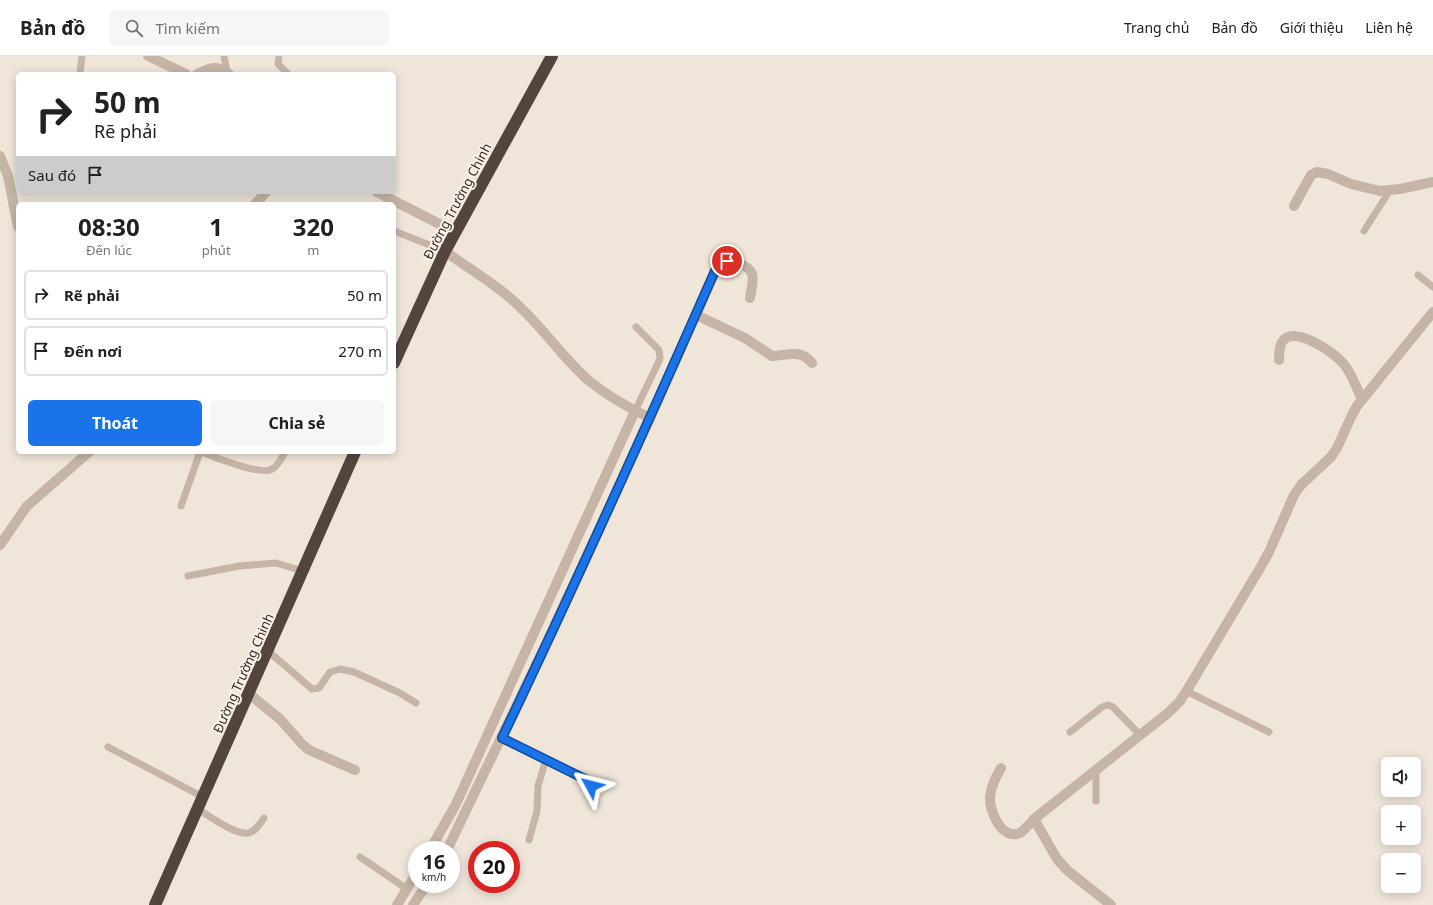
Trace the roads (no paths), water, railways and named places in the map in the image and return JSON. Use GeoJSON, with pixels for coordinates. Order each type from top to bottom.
{"type":"FeatureCollection","features":[{"type":"Feature","properties":{"kind":"highway","name":"Đường Trường Chinh"},"geometry":{"type":"LineString","coordinates":[[396,359],[444,251],[552,56]]}},
{"type":"Feature","properties":{"kind":"highway","name":"Đường Trường Chinh"},"geometry":{"type":"LineString","coordinates":[[155,905],[354,454]]}},
{"type":"Feature","properties":{"kind":"street"},"geometry":{"type":"LineString","coordinates":[[148,56],[182,72]]}},
{"type":"Feature","properties":{"kind":"street"},"geometry":{"type":"LineString","coordinates":[[203,72],[214,68],[220,68],[226,72]]}},
{"type":"Feature","properties":{"kind":"street"},"geometry":{"type":"LineString","coordinates":[[0,156],[8,176],[16,218]]}},
{"type":"Feature","properties":{"kind":"street"},"geometry":{"type":"LineString","coordinates":[[1294,206],[1311,174],[1317,172],[1328,174],[1351,184],[1380,191],[1400,189],[1433,182]]}},
{"type":"Feature","properties":{"kind":"street"},"geometry":{"type":"LineString","coordinates":[[257,202],[264,194]]}},
{"type":"Feature","properties":{"kind":"street"},"geometry":{"type":"LineString","coordinates":[[381,194],[455,232]]}},
{"type":"Feature","properties":{"kind":"street"},"geometry":{"type":"LineString","coordinates":[[444,251],[512,299],[524,310],[577,370],[588,380],[643,414]]}},
{"type":"Feature","properties":{"kind":"street"},"geometry":{"type":"LineString","coordinates":[[435,841],[456,804],[543,634],[643,414],[696,315],[718,264],[727,261],[746,265],[750,269],[753,280],[750,298]]}},
{"type":"Feature","properties":{"kind":"street"},"geometry":{"type":"LineString","coordinates":[[1001,768],[994,780],[990,797],[991,810],[997,822],[1006,832],[1016,834],[1021,832],[1034,819],[1168,713],[1180,701],[1269,552],[1294,495],[1301,485],[1331,457],[1337,448],[1352,414],[1433,312]]}},
{"type":"Feature","properties":{"kind":"street"},"geometry":{"type":"LineString","coordinates":[[696,315],[745,338],[772,356],[798,353],[806,356],[812,363]]}},
{"type":"Feature","properties":{"kind":"street"},"geometry":{"type":"LineString","coordinates":[[1279,360],[1280,348],[1283,341],[1287,337],[1295,335],[1316,343],[1343,363],[1362,400]]}},
{"type":"Feature","properties":{"kind":"street"},"geometry":{"type":"LineString","coordinates":[[451,841],[502,738],[543,634],[643,414]]}},
{"type":"Feature","properties":{"kind":"street"},"geometry":{"type":"LineString","coordinates":[[0,544],[27,506],[87,454]]}},
{"type":"Feature","properties":{"kind":"street"},"geometry":{"type":"LineString","coordinates":[[249,694],[280,719],[309,750],[355,770]]}},
{"type":"Feature","properties":{"kind":"street"},"geometry":{"type":"LineString","coordinates":[[1034,819],[1057,859],[1068,871],[1111,905]]}},
{"type":"Feature","properties":{"kind":"street"},"geometry":{"type":"LineString","coordinates":[[397,905],[407,888]]}},
{"type":"Feature","properties":{"kind":"street"},"geometry":{"type":"LineString","coordinates":[[413,905],[420,893]]}},
{"type":"Feature","properties":{"kind":"lane"},"geometry":{"type":"LineString","coordinates":[[80,72],[82,56]]}},
{"type":"Feature","properties":{"kind":"lane"},"geometry":{"type":"LineString","coordinates":[[224,56],[228,72]]}},
{"type":"Feature","properties":{"kind":"lane"},"geometry":{"type":"LineString","coordinates":[[279,56],[278,64],[286,72]]}},
{"type":"Feature","properties":{"kind":"lane"},"geometry":{"type":"LineString","coordinates":[[1364,231],[1390,190]]}},
{"type":"Feature","properties":{"kind":"lane"},"geometry":{"type":"LineString","coordinates":[[396,232],[444,251]]}},
{"type":"Feature","properties":{"kind":"lane"},"geometry":{"type":"LineString","coordinates":[[1418,275],[1433,287]]}},
{"type":"Feature","properties":{"kind":"lane"},"geometry":{"type":"LineString","coordinates":[[636,326],[659,350],[660,359],[643,414]]}},
{"type":"Feature","properties":{"kind":"lane"},"geometry":{"type":"LineString","coordinates":[[181,506],[199,454]]}},
{"type":"Feature","properties":{"kind":"lane"},"geometry":{"type":"LineString","coordinates":[[206,454],[235,464],[263,471],[272,470],[282,460],[284,454]]}},
{"type":"Feature","properties":{"kind":"lane"},"geometry":{"type":"LineString","coordinates":[[188,576],[239,566],[276,563],[303,571]]}},
{"type":"Feature","properties":{"kind":"lane"},"geometry":{"type":"LineString","coordinates":[[268,651],[312,689],[319,688],[330,672],[340,669],[354,672],[400,693],[416,703]]}},
{"type":"Feature","properties":{"kind":"lane"},"geometry":{"type":"LineString","coordinates":[[1186,691],[1269,732]]}},
{"type":"Feature","properties":{"kind":"lane"},"geometry":{"type":"LineString","coordinates":[[1070,732],[1102,707],[1108,705],[1113,707],[1140,735]]}},
{"type":"Feature","properties":{"kind":"lane"},"geometry":{"type":"LineString","coordinates":[[502,738],[587,780],[591,786],[591,800]]}},
{"type":"Feature","properties":{"kind":"lane"},"geometry":{"type":"LineString","coordinates":[[108,747],[203,797]]}},
{"type":"Feature","properties":{"kind":"lane"},"geometry":{"type":"LineString","coordinates":[[529,840],[537,812],[538,786],[546,759]]}},
{"type":"Feature","properties":{"kind":"lane"},"geometry":{"type":"LineString","coordinates":[[1096,770],[1096,801]]}},
{"type":"Feature","properties":{"kind":"lane"},"geometry":{"type":"LineString","coordinates":[[198,809],[237,832],[248,833],[255,830],[264,818]]}},
{"type":"Feature","properties":{"kind":"lane"},"geometry":{"type":"LineString","coordinates":[[360,857],[407,888]]}}]}
